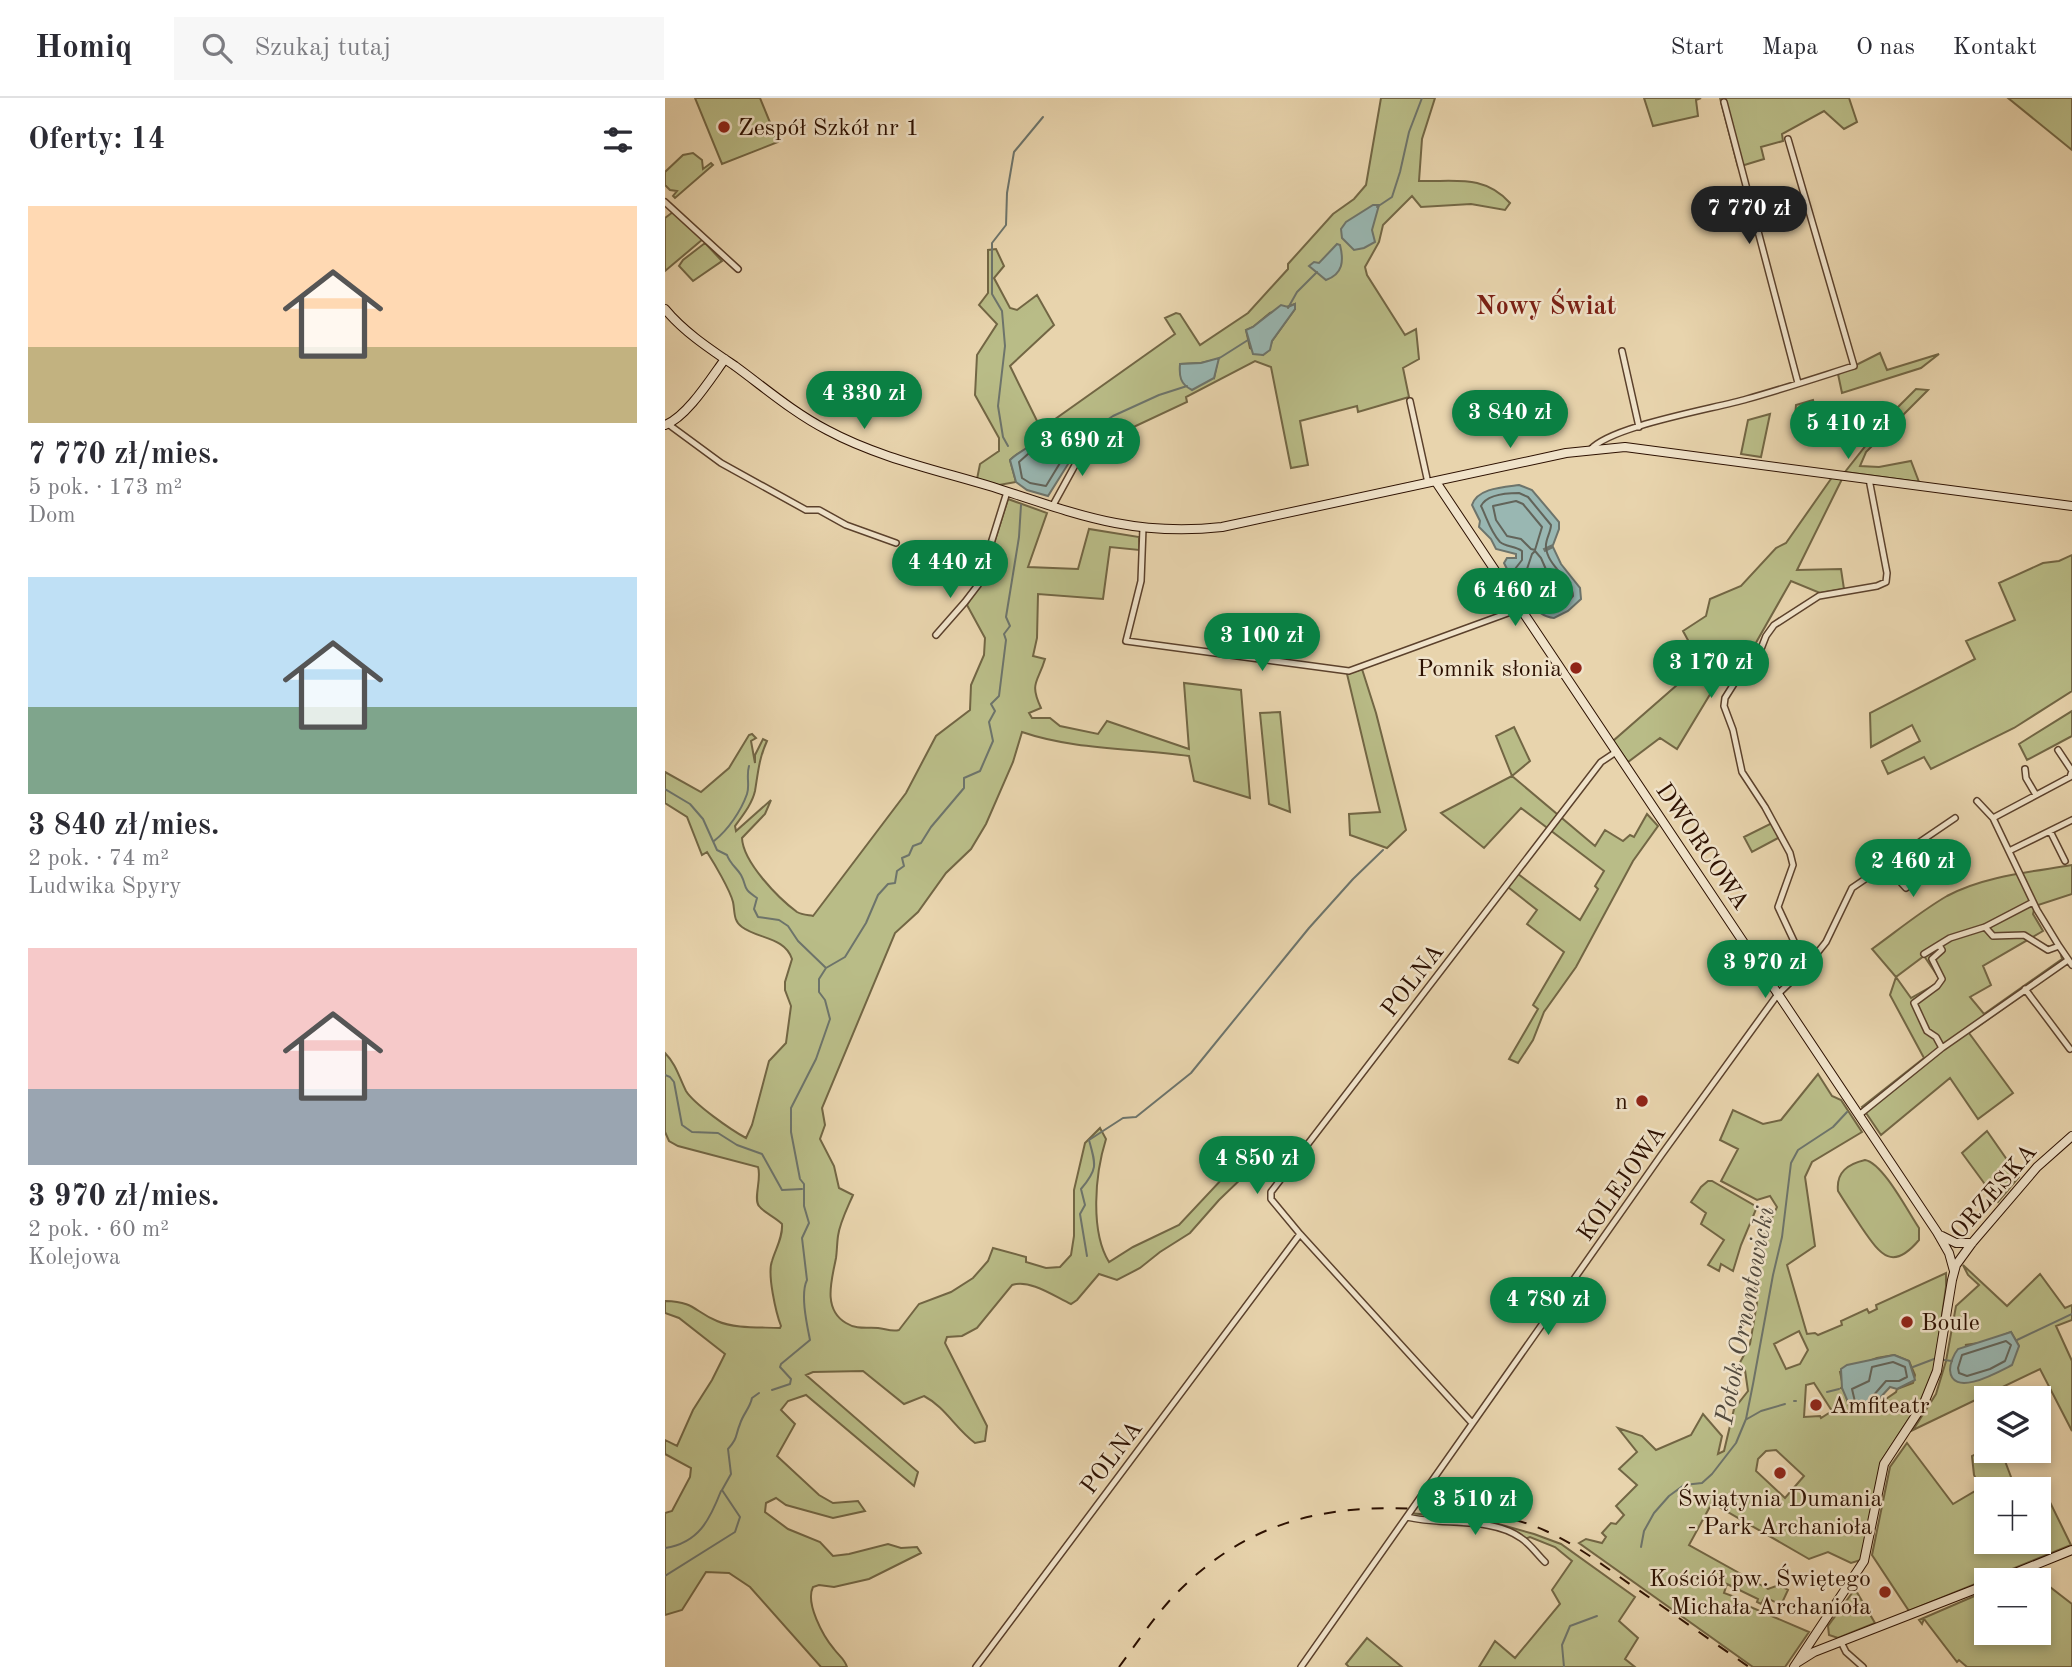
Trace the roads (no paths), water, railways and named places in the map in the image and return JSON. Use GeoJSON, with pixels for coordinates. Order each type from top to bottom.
{"type":"FeatureCollection","features":[{"type":"Feature","properties":{"kind":"street"},"geometry":{"type":"LineString","coordinates":[[1724,102],[1798,383]]}},
{"type":"Feature","properties":{"kind":"street"},"geometry":{"type":"LineString","coordinates":[[1590,450],[1601,440],[1639,427],[1747,399],[1854,366],[1788,139]]}},
{"type":"Feature","properties":{"kind":"street"},"geometry":{"type":"LineString","coordinates":[[665,202],[738,269]]}},
{"type":"Feature","properties":{"kind":"street"},"geometry":{"type":"LineString","coordinates":[[665,309],[688,332],[806,419],[829,431],[891,457],[1052,507],[1097,520],[1143,528],[1199,530],[1222,527],[1566,453],[1623,447],[2072,506]]}},
{"type":"Feature","properties":{"kind":"street"},"geometry":{"type":"LineString","coordinates":[[1622,351],[1639,427]]}},
{"type":"Feature","properties":{"kind":"street"},"geometry":{"type":"LineString","coordinates":[[725,359],[677,418],[666,424],[721,463],[806,510],[819,510],[846,526],[896,543]]}},
{"type":"Feature","properties":{"kind":"street"},"geometry":{"type":"LineString","coordinates":[[1410,401],[1432,482]]}},
{"type":"Feature","properties":{"kind":"street"},"geometry":{"type":"LineString","coordinates":[[1623,447],[1625,432]]}},
{"type":"Feature","properties":{"kind":"street"},"geometry":{"type":"LineString","coordinates":[[1052,507],[1080,456],[1107,442]]}},
{"type":"Feature","properties":{"kind":"street"},"geometry":{"type":"LineString","coordinates":[[1805,967],[1778,907],[1793,865],[1790,853],[1742,772],[1733,730],[1724,706],[1725,698],[1737,679],[1759,654],[1774,625],[1819,596],[1877,586],[1887,580],[1869,478]]}},
{"type":"Feature","properties":{"kind":"street","name":"DWORCOWA"},"geometry":{"type":"LineString","coordinates":[[1432,482],[1937,1232],[1949,1252],[1954,1271]]}},
{"type":"Feature","properties":{"kind":"street"},"geometry":{"type":"LineString","coordinates":[[936,635],[978,584],[1007,492]]}},
{"type":"Feature","properties":{"kind":"street"},"geometry":{"type":"LineString","coordinates":[[1143,528],[1141,580],[1126,641],[1349,671],[1519,609]]}},
{"type":"Feature","properties":{"kind":"street"},"geometry":{"type":"LineString","coordinates":[[1993,818],[2070,777],[2072,771],[2058,750]]}},
{"type":"Feature","properties":{"kind":"street","name":"POLNA"},"geometry":{"type":"LineString","coordinates":[[1472,1423],[1300,1234],[1271,1199],[1271,1192],[1601,762],[1616,752]]}},
{"type":"Feature","properties":{"kind":"street"},"geometry":{"type":"LineString","coordinates":[[2025,769],[2026,778],[2036,795]]}},
{"type":"Feature","properties":{"kind":"street"},"geometry":{"type":"LineString","coordinates":[[1859,1115],[1942,1048],[2025,989],[2070,962],[2033,902],[1993,818],[1977,801]]}},
{"type":"Feature","properties":{"kind":"street","name":"KOLEJOWA"},"geometry":{"type":"LineString","coordinates":[[1301,1667],[1778,994],[1826,942],[1852,888],[1955,818]]}},
{"type":"Feature","properties":{"kind":"street"},"geometry":{"type":"LineString","coordinates":[[2009,851],[2072,820]]}},
{"type":"Feature","properties":{"kind":"street"},"geometry":{"type":"LineString","coordinates":[[2050,831],[2065,861]]}},
{"type":"Feature","properties":{"kind":"street"},"geometry":{"type":"LineString","coordinates":[[1885,865],[1906,888],[1949,857],[1953,857]]}},
{"type":"Feature","properties":{"kind":"street"},"geometry":{"type":"LineString","coordinates":[[1924,954],[2033,902]]}},
{"type":"Feature","properties":{"kind":"street"},"geometry":{"type":"LineString","coordinates":[[1985,927],[1993,936],[2024,935],[2048,950],[2059,946]]}},
{"type":"Feature","properties":{"kind":"street"},"geometry":{"type":"LineString","coordinates":[[1939,945],[1942,950],[1932,959],[1942,979],[1933,990],[1914,1003],[1927,1031],[1942,1048]]}},
{"type":"Feature","properties":{"kind":"street"},"geometry":{"type":"LineString","coordinates":[[2025,989],[2070,1049]]}},
{"type":"Feature","properties":{"kind":"street","name":"ORZESKA"},"geometry":{"type":"LineString","coordinates":[[1815,1645],[1822,1626],[1866,1555],[1884,1464],[1908,1429],[1931,1387],[1940,1353],[1954,1271],[1961,1256],[2037,1167],[2072,1136]]}},
{"type":"Feature","properties":{"kind":"street","name":"DWORCOWA"},"geometry":{"type":"LineString","coordinates":[[1937,1232],[1955,1243]]}},
{"type":"Feature","properties":{"kind":"street","name":"POLNA"},"geometry":{"type":"LineString","coordinates":[[976,1667],[1300,1234]]}},
{"type":"Feature","properties":{"kind":"street"},"geometry":{"type":"LineString","coordinates":[[1961,1256],[1949,1252],[1948,1247],[1955,1243],[1972,1242]]}},
{"type":"Feature","properties":{"kind":"street"},"geometry":{"type":"LineString","coordinates":[[1955,1243],[1961,1256]]}},
{"type":"Feature","properties":{"kind":"street"},"geometry":{"type":"LineString","coordinates":[[1408,1517],[1487,1526],[1507,1531],[1521,1538],[1545,1562]]}},
{"type":"Feature","properties":{"kind":"street"},"geometry":{"type":"LineString","coordinates":[[2028,1568],[2072,1550]]}},
{"type":"Feature","properties":{"kind":"street"},"geometry":{"type":"LineString","coordinates":[[1796,1665],[1815,1645],[1841,1643],[1974,1590]]}},
{"type":"Feature","properties":{"kind":"street"},"geometry":{"type":"LineString","coordinates":[[1841,1643],[1846,1652],[1863,1667]]}},
{"type":"Feature","properties":{"kind":"water"},"geometry":{"type":"Polygon","coordinates":[[[1373,205],[1379,205],[1372,230],[1375,242],[1354,250],[1342,238],[1341,229],[1346,222],[1373,205]]]}},
{"type":"Feature","properties":{"kind":"water"},"geometry":{"type":"Polygon","coordinates":[[[1337,244],[1340,245],[1341,266],[1336,274],[1326,280],[1309,266],[1314,262],[1319,263],[1337,244]]]}},
{"type":"Feature","properties":{"kind":"water"},"geometry":{"type":"Polygon","coordinates":[[[1295,304],[1295,309],[1272,341],[1270,350],[1263,355],[1253,354],[1246,330],[1281,305],[1288,307],[1295,304]]]}},
{"type":"Feature","properties":{"kind":"water"},"geometry":{"type":"Polygon","coordinates":[[[1219,358],[1214,378],[1192,390],[1183,382],[1180,364],[1201,363],[1219,358]]]}},
{"type":"Feature","properties":{"kind":"water"},"geometry":{"type":"Polygon","coordinates":[[[1069,430],[1072,435],[1063,454],[1070,461],[1048,496],[1027,490],[1016,482],[1010,460],[1030,446],[1069,430]]]}},
{"type":"Feature","properties":{"kind":"water"},"geometry":{"type":"Polygon","coordinates":[[[1519,485],[1532,490],[1559,522],[1553,545],[1544,549],[1545,551],[1553,547],[1561,564],[1580,588],[1581,599],[1568,611],[1554,618],[1538,611],[1524,597],[1504,563],[1507,558],[1516,558],[1516,554],[1496,549],[1491,539],[1479,527],[1480,521],[1472,505],[1479,495],[1485,492],[1519,485]]]}},
{"type":"Feature","properties":{"kind":"water"},"geometry":{"type":"Polygon","coordinates":[[[2011,1332],[2019,1346],[2012,1365],[1977,1381],[1959,1382],[1953,1378],[1950,1367],[1958,1349],[2011,1332]]]}},
{"type":"Feature","properties":{"kind":"water"},"geometry":{"type":"Polygon","coordinates":[[[1894,1355],[1909,1361],[1915,1380],[1897,1389],[1890,1387],[1878,1400],[1873,1398],[1878,1403],[1867,1412],[1853,1414],[1842,1388],[1841,1369],[1847,1365],[1894,1355]]]}},
{"type":"Feature","properties":{"kind":"waterway"},"geometry":{"type":"LineString","coordinates":[[1377,207],[1392,197],[1409,132],[1422,98]]}},
{"type":"Feature","properties":{"kind":"waterway"},"geometry":{"type":"LineString","coordinates":[[1008,446],[1003,437],[998,406],[1005,346],[1002,311],[992,294],[992,243],[1006,225],[1007,193],[1014,152],[1043,117]]}},
{"type":"Feature","properties":{"kind":"waterway"},"geometry":{"type":"LineString","coordinates":[[1288,308],[1297,292],[1317,272]]}},
{"type":"Feature","properties":{"kind":"waterway"},"geometry":{"type":"LineString","coordinates":[[1218,359],[1248,340]]}},
{"type":"Feature","properties":{"kind":"waterway"},"geometry":{"type":"LineString","coordinates":[[1063,454],[1083,432],[1092,430],[1113,416],[1159,395],[1187,386]]}},
{"type":"Feature","properties":{"kind":"waterway"},"geometry":{"type":"LineString","coordinates":[[772,1390],[790,1384],[791,1379],[780,1367],[781,1364],[810,1340],[804,1301],[807,1280],[802,1238],[809,1223],[804,1206],[804,1184],[800,1179],[791,1132],[791,1108],[816,1059],[830,1019],[825,1000],[819,992],[819,979],[826,968],[845,957],[866,923],[878,895],[888,884],[895,883],[897,871],[904,866],[902,858],[909,855],[913,846],[921,843],[964,788],[964,778],[980,771],[993,741],[989,722],[995,711],[991,704],[999,696],[1006,640],[1004,634],[1010,626],[1006,617],[1019,537],[1021,505]]}},
{"type":"Feature","properties":{"kind":"waterway"},"geometry":{"type":"LineString","coordinates":[[714,841],[738,813],[748,791],[749,766]]}},
{"type":"Feature","properties":{"kind":"waterway"},"geometry":{"type":"LineString","coordinates":[[665,789],[690,804],[703,819],[717,850],[727,855],[747,889],[757,898],[754,909],[758,917],[779,920],[788,926],[798,941],[826,968]]}},
{"type":"Feature","properties":{"kind":"waterway"},"geometry":{"type":"LineString","coordinates":[[1087,1256],[1080,1214],[1085,1205],[1081,1189],[1094,1166],[1089,1140],[1123,1118],[1136,1117],[1191,1073],[1309,928],[1383,850]]}},
{"type":"Feature","properties":{"kind":"waterway"},"geometry":{"type":"LineString","coordinates":[[665,1075],[674,1082],[682,1125],[692,1132],[718,1133],[737,1145],[762,1154],[782,1190],[802,1189]]}},
{"type":"Feature","properties":{"kind":"waterway","name":"Potok Ornontowicki"},"geometry":{"type":"LineString","coordinates":[[1641,1547],[1644,1531],[1654,1513],[1669,1496],[1684,1485],[1702,1483],[1736,1443],[1746,1419],[1782,1237],[1791,1163],[1798,1150],[1833,1127],[1847,1112]]}},
{"type":"Feature","properties":{"kind":"waterway"},"geometry":{"type":"LineString","coordinates":[[2017,1340],[2072,1314]]}},
{"type":"Feature","properties":{"kind":"waterway"},"geometry":{"type":"LineString","coordinates":[[1913,1367],[1934,1359]]}},
{"type":"Feature","properties":{"kind":"waterway"},"geometry":{"type":"LineString","coordinates":[[1944,1360],[1952,1361]]}},
{"type":"Feature","properties":{"kind":"waterway"},"geometry":{"type":"LineString","coordinates":[[1827,1392],[1839,1389]]}},
{"type":"Feature","properties":{"kind":"waterway"},"geometry":{"type":"LineString","coordinates":[[665,1576],[735,1532],[740,1517],[722,1490],[731,1474],[728,1449],[752,1398],[759,1393]]}},
{"type":"Feature","properties":{"kind":"waterway"},"geometry":{"type":"LineString","coordinates":[[1747,1419],[1761,1411],[1785,1404]]}},
{"type":"Feature","properties":{"kind":"waterway"},"geometry":{"type":"LineString","coordinates":[[665,1548],[687,1541],[702,1528],[721,1491]]}},
{"type":"Feature","properties":{"kind":"waterway","name":"Potok Ornontowicki"},"geometry":{"type":"LineString","coordinates":[[1564,1667],[1562,1645],[1570,1626],[1597,1616]]}},
{"type":"Feature","properties":{"kind":"railway"},"geometry":{"type":"LineString","coordinates":[[1119,1667],[1171,1599],[1199,1572],[1228,1551],[1259,1534],[1290,1522],[1358,1509],[1394,1508],[1490,1515],[1546,1531],[1590,1556],[1749,1667]]}},
{"type":"Feature","properties":{"kind":"place","name":"Zespół Szkół nr 1"},"geometry":{"type":"Point","coordinates":[724,127]}},
{"type":"Feature","properties":{"kind":"place","name":"Pomnik słonia"},"geometry":{"type":"Point","coordinates":[1576,668]}},
{"type":"Feature","properties":{"kind":"place","name":"n"},"geometry":{"type":"Point","coordinates":[1642,1101]}},
{"type":"Feature","properties":{"kind":"place","name":"Boule"},"geometry":{"type":"Point","coordinates":[1907,1322]}},
{"type":"Feature","properties":{"kind":"place","name":"Amfiteatr"},"geometry":{"type":"Point","coordinates":[1816,1405]}},
{"type":"Feature","properties":{"kind":"place","name":"Świątynia Dumania - Park Archanioła"},"geometry":{"type":"Point","coordinates":[1780,1473]}},
{"type":"Feature","properties":{"kind":"place","name":"Kościół pw. Świętego Michała Archanioła"},"geometry":{"type":"Point","coordinates":[1885,1592]}},
{"type":"Feature","properties":{"kind":"district","name":"Nowy Świat"},"geometry":{"type":"Point","coordinates":[1546,305]}}]}
